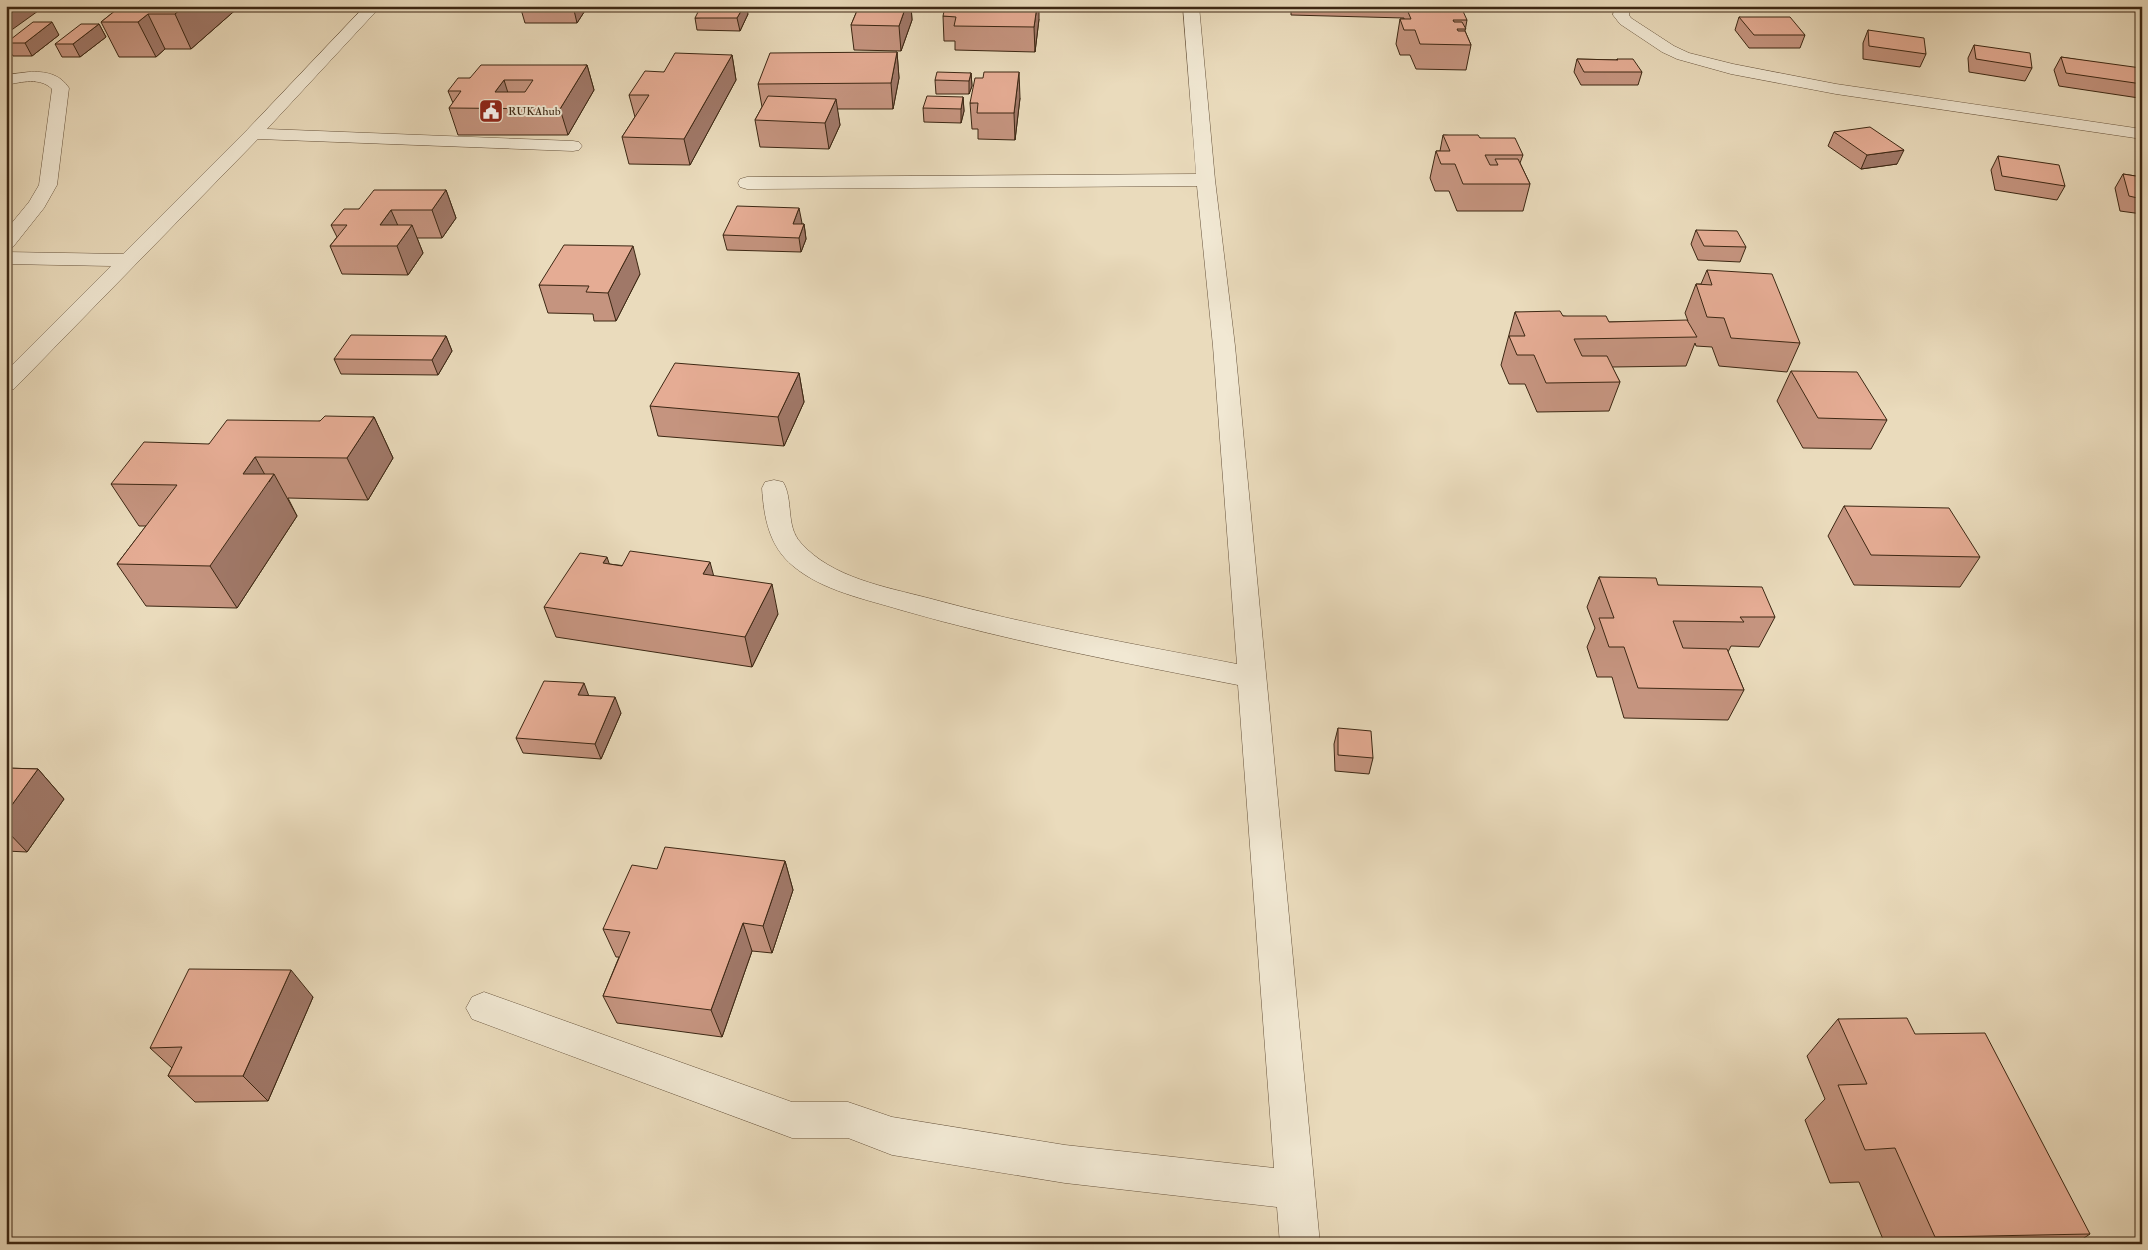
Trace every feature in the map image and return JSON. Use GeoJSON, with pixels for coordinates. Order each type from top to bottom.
{"type":"FeatureCollection","features":[{"type":"Feature","properties":{"kind":"street"},"geometry":{"type":"LineString","coordinates":[[6,384],[253,134],[374,6]]}},
{"type":"Feature","properties":{"kind":"street"},"geometry":{"type":"LineString","coordinates":[[1191,6],[1206,180],[1224,346],[1300,1244]]}},
{"type":"Feature","properties":{"kind":"street"},"geometry":{"type":"LineString","coordinates":[[1622,6],[1621,15],[1625,21],[1668,49],[1683,56],[1732,69],[1836,89],[2142,134]]}},
{"type":"Feature","properties":{"kind":"street"},"geometry":{"type":"LineString","coordinates":[[6,80],[42,76],[56,80],[61,88],[48,185],[37,204],[6,243]]}},
{"type":"Feature","properties":{"kind":"street"},"geometry":{"type":"LineString","coordinates":[[253,134],[573,146]]}},
{"type":"Feature","properties":{"kind":"street"},"geometry":{"type":"LineString","coordinates":[[747,183],[1206,180]]}},
{"type":"Feature","properties":{"kind":"street"},"geometry":{"type":"LineString","coordinates":[[6,258],[127,260]]}},
{"type":"Feature","properties":{"kind":"street"},"geometry":{"type":"LineString","coordinates":[[774,488],[778,521],[791,548],[816,570],[862,588],[984,624],[1251,677]]}},
{"type":"Feature","properties":{"kind":"street"},"geometry":{"type":"LineString","coordinates":[[484,1008],[792,1120],[848,1120],[892,1136],[1055,1162],[1295,1190]]}},
{"type":"Feature","properties":{"kind":"building"},"geometry":{"type":"Polygon","coordinates":[[[121,6],[184,6],[175,14],[148,14],[138,22],[101,22],[121,6]]]}},
{"type":"Feature","properties":{"kind":"building"},"geometry":{"type":"Polygon","coordinates":[[[701,6],[744,6],[737,18],[695,18],[701,6]]]}},
{"type":"Feature","properties":{"kind":"building"},"geometry":{"type":"Polygon","coordinates":[[[859,6],[906,6],[899,26],[851,25],[859,6]]]}},
{"type":"Feature","properties":{"kind":"building"},"geometry":{"type":"Polygon","coordinates":[[[1037,6],[1034,27],[954,26],[956,17],[943,16],[945,7],[1037,6]]]}},
{"type":"Feature","properties":{"kind":"building"},"geometry":{"type":"Polygon","coordinates":[[[1406,7],[1462,9],[1467,20],[1453,20],[1454,22],[1462,22],[1466,29],[1457,29],[1458,31],[1465,31],[1471,45],[1420,44],[1415,30],[1404,30],[1400,19],[1411,19],[1406,7]]]}},
{"type":"Feature","properties":{"kind":"building"},"geometry":{"type":"Polygon","coordinates":[[[1739,17],[1790,17],[1805,35],[1754,35],[1739,17]]]}},
{"type":"Feature","properties":{"kind":"building"},"geometry":{"type":"Polygon","coordinates":[[[33,22],[52,22],[25,43],[6,43],[33,22]]]}},
{"type":"Feature","properties":{"kind":"building"},"geometry":{"type":"Polygon","coordinates":[[[81,24],[99,24],[73,44],[55,44],[81,24]]]}},
{"type":"Feature","properties":{"kind":"building"},"geometry":{"type":"Polygon","coordinates":[[[1868,30],[1924,38],[1926,54],[1869,46],[1868,30]]]}},
{"type":"Feature","properties":{"kind":"building"},"geometry":{"type":"Polygon","coordinates":[[[1974,45],[2030,53],[2032,68],[1976,59],[1974,45]]]}},
{"type":"Feature","properties":{"kind":"building"},"geometry":{"type":"Polygon","coordinates":[[[897,52],[891,83],[758,84],[770,53],[897,52]]]}},
{"type":"Feature","properties":{"kind":"building"},"geometry":{"type":"Polygon","coordinates":[[[675,53],[732,55],[684,139],[622,137],[649,95],[629,95],[645,71],[664,72],[675,53]]]}},
{"type":"Feature","properties":{"kind":"building"},"geometry":{"type":"Polygon","coordinates":[[[2061,57],[2141,68],[2142,84],[2066,73],[2061,57]]]}},
{"type":"Feature","properties":{"kind":"building"},"geometry":{"type":"Polygon","coordinates":[[[1577,59],[1633,59],[1642,72],[1584,72],[1577,59]]]}},
{"type":"Feature","properties":{"kind":"building"},"geometry":{"type":"Polygon","coordinates":[[[481,65],[587,65],[560,109],[449,108],[461,91],[448,91],[458,78],[470,78],[481,65]],[[504,80],[495,92],[525,92],[533,80],[504,80]]]}},
{"type":"Feature","properties":{"kind":"building"},"geometry":{"type":"Polygon","coordinates":[[[937,72],[971,73],[969,81],[935,80],[937,72]]]}},
{"type":"Feature","properties":{"kind":"building"},"geometry":{"type":"Polygon","coordinates":[[[984,72],[1019,72],[1014,113],[977,113],[978,103],[970,103],[975,78],[983,78],[984,72]]]}},
{"type":"Feature","properties":{"kind":"building"},"geometry":{"type":"Polygon","coordinates":[[[768,96],[836,99],[825,123],[755,120],[768,96]]]}},
{"type":"Feature","properties":{"kind":"building"},"geometry":{"type":"Polygon","coordinates":[[[927,96],[963,97],[961,109],[923,108],[927,96]]]}},
{"type":"Feature","properties":{"kind":"building"},"geometry":{"type":"Polygon","coordinates":[[[1870,127],[1904,150],[1867,155],[1834,132],[1870,127]]]}},
{"type":"Feature","properties":{"kind":"building"},"geometry":{"type":"Polygon","coordinates":[[[1443,135],[1515,138],[1523,155],[1485,155],[1490,165],[1498,165],[1495,159],[1518,159],[1530,184],[1463,184],[1455,164],[1441,164],[1436,151],[1450,151],[1443,135]]]}},
{"type":"Feature","properties":{"kind":"building"},"geometry":{"type":"Polygon","coordinates":[[[1998,156],[2059,165],[2065,186],[2002,176],[1998,156]]]}},
{"type":"Feature","properties":{"kind":"building"},"geometry":{"type":"Polygon","coordinates":[[[2123,174],[2142,177],[2142,199],[2129,196],[2123,174]]]}},
{"type":"Feature","properties":{"kind":"building"},"geometry":{"type":"Polygon","coordinates":[[[374,190],[446,190],[432,210],[391,210],[380,225],[412,225],[397,246],[330,246],[347,225],[331,225],[344,209],[359,209],[374,190]]]}},
{"type":"Feature","properties":{"kind":"building"},"geometry":{"type":"Polygon","coordinates":[[[737,206],[799,208],[793,224],[804,224],[799,238],[723,235],[737,206]]]}},
{"type":"Feature","properties":{"kind":"building"},"geometry":{"type":"Polygon","coordinates":[[[1696,230],[1737,231],[1746,247],[1704,246],[1696,230]]]}},
{"type":"Feature","properties":{"kind":"building"},"geometry":{"type":"Polygon","coordinates":[[[564,245],[633,246],[608,293],[586,292],[589,286],[539,285],[564,245]]]}},
{"type":"Feature","properties":{"kind":"building"},"geometry":{"type":"Polygon","coordinates":[[[1707,270],[1772,274],[1800,343],[1731,338],[1724,318],[1707,317],[1696,284],[1712,285],[1707,270]]]}},
{"type":"Feature","properties":{"kind":"building"},"geometry":{"type":"Polygon","coordinates":[[[1560,311],[1563,316],[1606,316],[1609,322],[1687,320],[1697,337],[1574,339],[1582,356],[1607,356],[1620,382],[1546,383],[1534,355],[1517,355],[1509,336],[1525,336],[1515,312],[1560,311]]]}},
{"type":"Feature","properties":{"kind":"building"},"geometry":{"type":"Polygon","coordinates":[[[351,335],[446,336],[432,360],[334,359],[351,335]]]}},
{"type":"Feature","properties":{"kind":"building"},"geometry":{"type":"Polygon","coordinates":[[[675,363],[799,373],[778,417],[650,406],[675,363]]]}},
{"type":"Feature","properties":{"kind":"building"},"geometry":{"type":"Polygon","coordinates":[[[1791,371],[1857,372],[1887,420],[1818,418],[1791,371]]]}},
{"type":"Feature","properties":{"kind":"building"},"geometry":{"type":"Polygon","coordinates":[[[325,416],[374,417],[347,458],[255,457],[243,474],[274,474],[210,566],[117,564],[177,485],[111,484],[144,442],[209,444],[227,420],[320,421],[325,416]]]}},
{"type":"Feature","properties":{"kind":"building"},"geometry":{"type":"Polygon","coordinates":[[[1844,506],[1949,508],[1980,557],[1871,555],[1844,506]]]}},
{"type":"Feature","properties":{"kind":"building"},"geometry":{"type":"Polygon","coordinates":[[[630,551],[710,562],[703,574],[772,584],[745,637],[544,607],[580,553],[607,557],[603,563],[622,566],[630,551]]]}},
{"type":"Feature","properties":{"kind":"building"},"geometry":{"type":"Polygon","coordinates":[[[1599,577],[1656,578],[1658,585],[1762,587],[1775,617],[1740,617],[1744,622],[1673,621],[1683,648],[1727,649],[1744,690],[1638,688],[1624,647],[1609,647],[1599,618],[1614,618],[1599,577]]]}},
{"type":"Feature","properties":{"kind":"building"},"geometry":{"type":"Polygon","coordinates":[[[544,681],[584,683],[578,695],[615,697],[595,744],[516,738],[544,681]]]}},
{"type":"Feature","properties":{"kind":"building"},"geometry":{"type":"Polygon","coordinates":[[[1338,728],[1371,731],[1373,758],[1338,755],[1338,728]]]}},
{"type":"Feature","properties":{"kind":"building"},"geometry":{"type":"Polygon","coordinates":[[[6,768],[38,769],[6,813],[6,768]]]}},
{"type":"Feature","properties":{"kind":"building"},"geometry":{"type":"Polygon","coordinates":[[[665,847],[785,861],[763,926],[743,923],[711,1010],[603,996],[630,932],[603,929],[632,865],[657,869],[665,847]]]}},
{"type":"Feature","properties":{"kind":"building"},"geometry":{"type":"Polygon","coordinates":[[[189,969],[291,970],[243,1076],[168,1076],[182,1047],[150,1048],[189,969]]]}},
{"type":"Feature","properties":{"kind":"building"},"geometry":{"type":"Polygon","coordinates":[[[1907,1018],[1915,1034],[1985,1033],[2090,1234],[1935,1237],[1895,1148],[1865,1150],[1838,1085],[1867,1084],[1838,1019],[1907,1018]]]}},
{"type":"Feature","properties":{"kind":"place","name":"RUKAhub"},"geometry":{"type":"Point","coordinates":[491,111]}}]}
